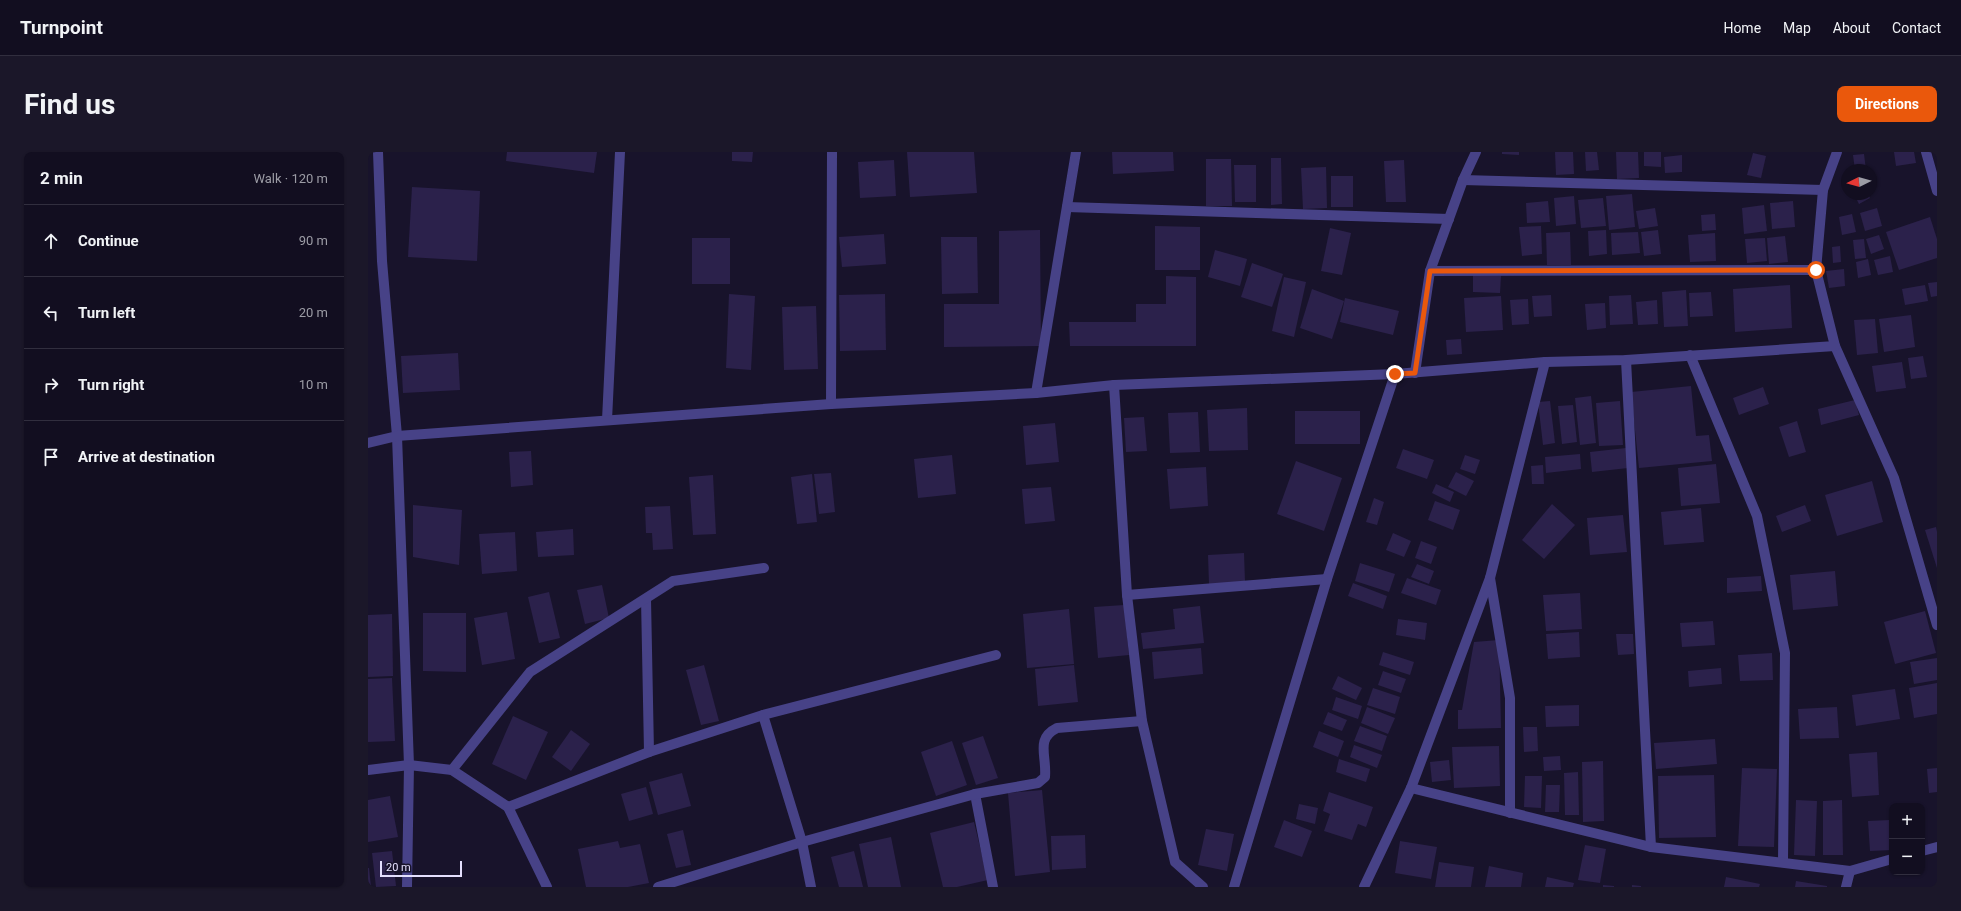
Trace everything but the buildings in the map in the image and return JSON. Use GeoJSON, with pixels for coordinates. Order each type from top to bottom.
{"type":"FeatureCollection","features":[{"type":"Feature","properties":{"kind":"street"},"geometry":{"type":"LineString","coordinates":[[378,152],[382,261],[397,436],[409,765],[407,887]]}},
{"type":"Feature","properties":{"kind":"street"},"geometry":{"type":"LineString","coordinates":[[608,420],[620,152]]}},
{"type":"Feature","properties":{"kind":"street"},"geometry":{"type":"LineString","coordinates":[[831,404],[832,152]]}},
{"type":"Feature","properties":{"kind":"street"},"geometry":{"type":"LineString","coordinates":[[1036,393],[1076,152]]}},
{"type":"Feature","properties":{"kind":"street"},"geometry":{"type":"LineString","coordinates":[[1415,373],[1430,271],[1463,180],[1476,152]]}},
{"type":"Feature","properties":{"kind":"street"},"geometry":{"type":"LineString","coordinates":[[1837,152],[1823,190],[1816,270],[1835,346],[1894,478],[1937,625]]}},
{"type":"Feature","properties":{"kind":"street"},"geometry":{"type":"LineString","coordinates":[[1926,152],[1937,191]]}},
{"type":"Feature","properties":{"kind":"street"},"geometry":{"type":"LineString","coordinates":[[1463,180],[1823,190]]}},
{"type":"Feature","properties":{"kind":"street"},"geometry":{"type":"LineString","coordinates":[[1067,207],[1449,219]]}},
{"type":"Feature","properties":{"kind":"street"},"geometry":{"type":"LineString","coordinates":[[1430,271],[1816,270]]}},
{"type":"Feature","properties":{"kind":"street"},"geometry":{"type":"LineString","coordinates":[[368,443],[397,436],[831,404],[1036,393],[1114,385],[1415,373],[1545,362],[1626,360],[1835,346]]}},
{"type":"Feature","properties":{"kind":"street"},"geometry":{"type":"LineString","coordinates":[[1690,355],[1757,516],[1785,653],[1783,862]]}},
{"type":"Feature","properties":{"kind":"street"},"geometry":{"type":"LineString","coordinates":[[1626,360],[1651,847]]}},
{"type":"Feature","properties":{"kind":"street"},"geometry":{"type":"LineString","coordinates":[[1366,887],[1411,788],[1490,578],[1545,362]]}},
{"type":"Feature","properties":{"kind":"street"},"geometry":{"type":"LineString","coordinates":[[1234,887],[1327,579],[1395,374]]}},
{"type":"Feature","properties":{"kind":"street"},"geometry":{"type":"LineString","coordinates":[[1114,385],[1127,595],[1142,721],[1175,862],[1203,887]]}},
{"type":"Feature","properties":{"kind":"street"},"geometry":{"type":"LineString","coordinates":[[452,770],[530,672],[673,581],[764,568]]}},
{"type":"Feature","properties":{"kind":"street"},"geometry":{"type":"LineString","coordinates":[[1490,578],[1510,698],[1510,812]]}},
{"type":"Feature","properties":{"kind":"street"},"geometry":{"type":"LineString","coordinates":[[1127,595],[1327,579]]}},
{"type":"Feature","properties":{"kind":"street"},"geometry":{"type":"LineString","coordinates":[[646,599],[649,752]]}},
{"type":"Feature","properties":{"kind":"street"},"geometry":{"type":"LineString","coordinates":[[508,807],[649,752],[763,715],[996,655]]}},
{"type":"Feature","properties":{"kind":"street"},"geometry":{"type":"LineString","coordinates":[[763,715],[802,842],[811,887]]}},
{"type":"Feature","properties":{"kind":"street"},"geometry":{"type":"LineString","coordinates":[[658,887],[802,842],[975,794],[1038,783],[1045,776],[1043,740],[1048,732],[1057,728],[1142,721]]}},
{"type":"Feature","properties":{"kind":"street"},"geometry":{"type":"LineString","coordinates":[[368,770],[409,765],[452,770],[508,807],[547,887]]}},
{"type":"Feature","properties":{"kind":"street"},"geometry":{"type":"LineString","coordinates":[[1411,788],[1651,847],[1850,871],[1889,860]]}},
{"type":"Feature","properties":{"kind":"street"},"geometry":{"type":"LineString","coordinates":[[975,794],[993,887]]}},
{"type":"Feature","properties":{"kind":"street"},"geometry":{"type":"LineString","coordinates":[[1925,850],[1937,847]]}},
{"type":"Feature","properties":{"kind":"street"},"geometry":{"type":"LineString","coordinates":[[1846,887],[1850,871]]}},
{"type":"Feature","properties":{"kind":"route"},"geometry":{"type":"LineString","coordinates":[[1395,374],[1415,373],[1430,271],[1816,270]]}}]}
